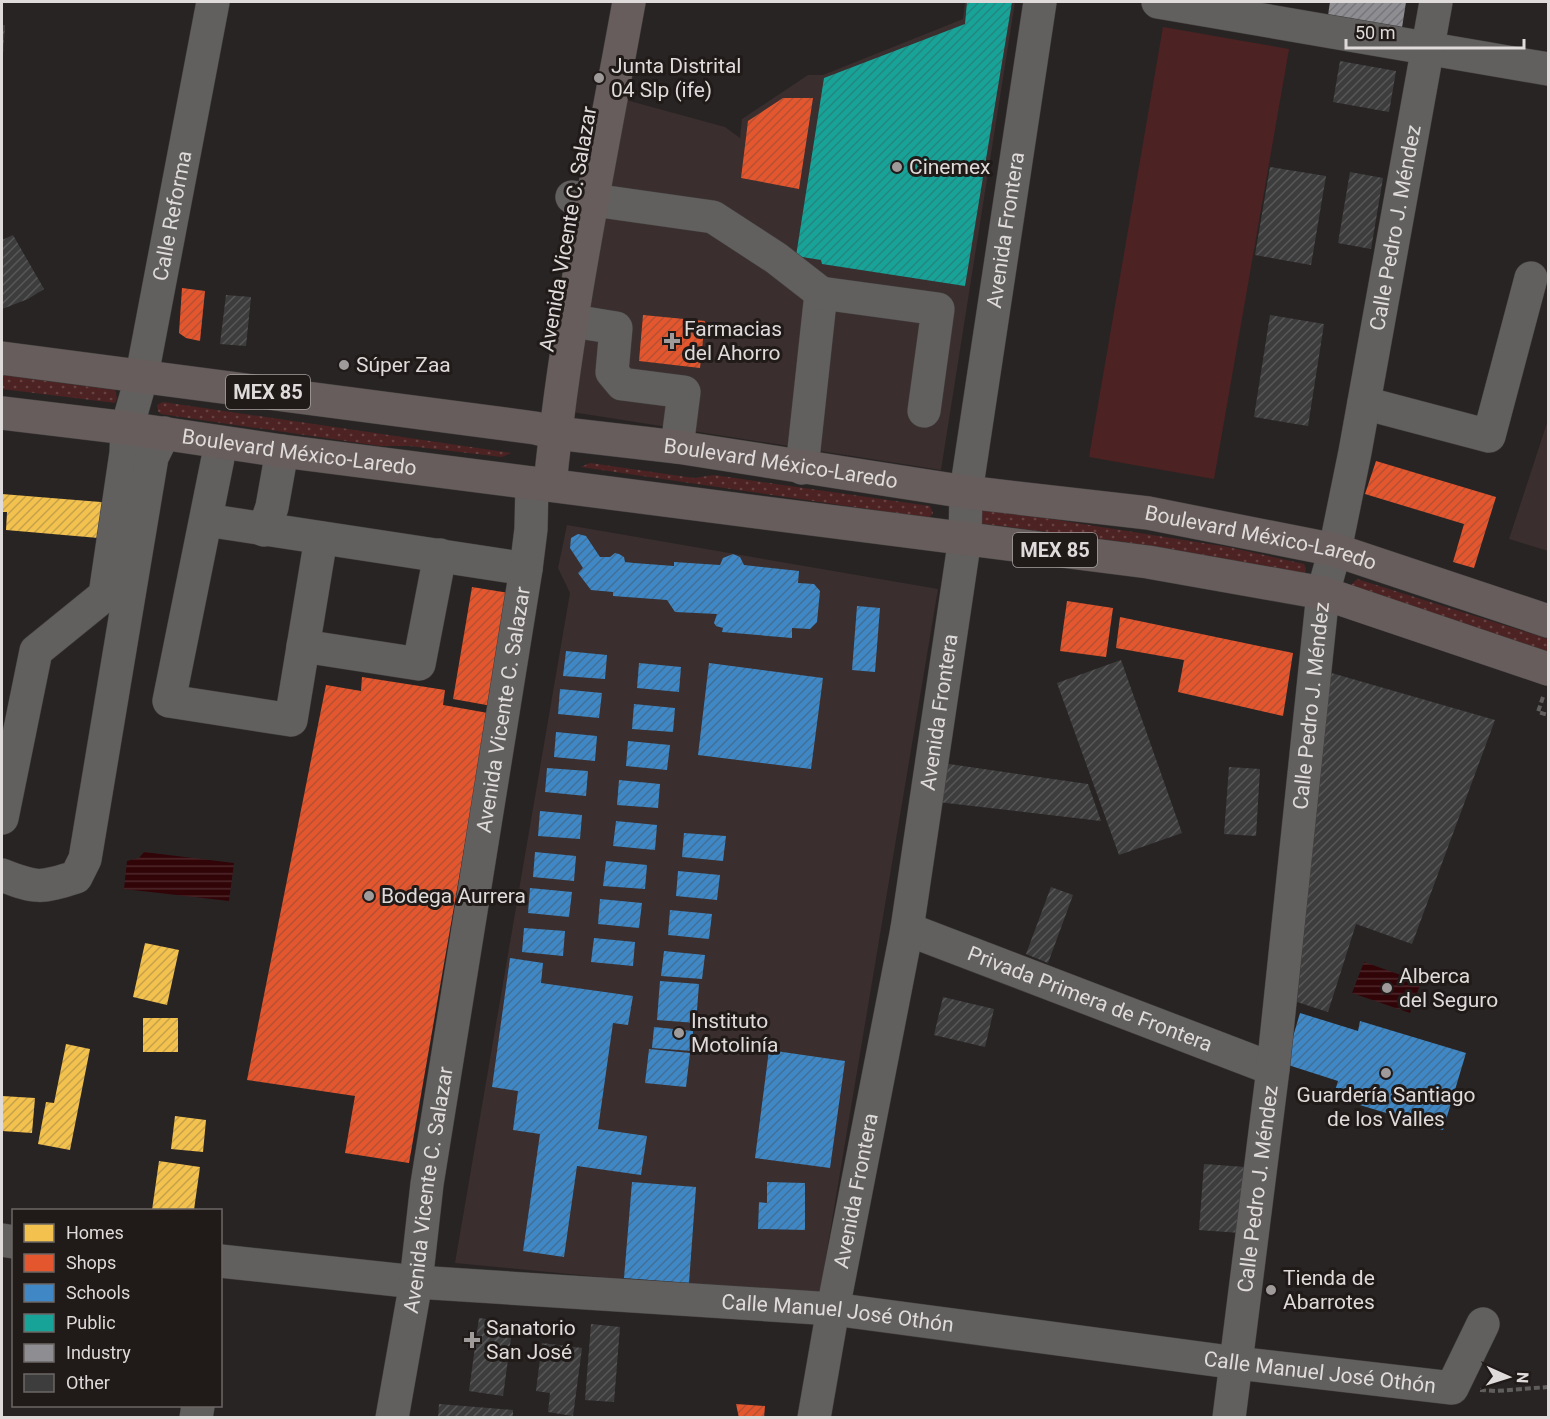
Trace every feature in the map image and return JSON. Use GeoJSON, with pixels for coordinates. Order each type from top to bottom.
{"type":"FeatureCollection","features":[{"type":"Feature","properties":{"kind":"main road","name":"Avenida Vicente C. Salazar"},"geometry":{"type":"LineString","coordinates":[[541,484],[545,430],[582,198],[608,2]]}},
{"type":"Feature","properties":{"kind":"main road","name":"Avenida Vicente C. Salazar"},"geometry":{"type":"LineString","coordinates":[[545,430],[573,321],[582,198],[629,2]]}},
{"type":"Feature","properties":{"kind":"main road","name":"Boulevard México-Laredo"},"geometry":{"type":"LineString","coordinates":[[2,357],[677,447],[966,492],[1148,513],[1335,550],[1548,621]]}},
{"type":"Feature","properties":{"kind":"main road","name":"Boulevard México-Laredo"},"geometry":{"type":"LineString","coordinates":[[2,412],[282,451],[1148,562],[1323,593],[1547,680]]}},
{"type":"Feature","properties":{"kind":"street","name":"Calle Reforma"},"geometry":{"type":"LineString","coordinates":[[117,597],[127,428],[142,375],[213,2]]}},
{"type":"Feature","properties":{"kind":"street","name":"Avenida Frontera"},"geometry":{"type":"LineString","coordinates":[[814,1418],[832,1310],[907,929],[965,538],[966,492],[1040,2]]}},
{"type":"Feature","properties":{"kind":"street"},"geometry":{"type":"LineString","coordinates":[[1158,2],[1548,69]]}},
{"type":"Feature","properties":{"kind":"street","name":"Calle Pedro J. Méndez"},"geometry":{"type":"LineString","coordinates":[[1229,1418],[1274,1069],[1323,593],[1335,550],[1364,403],[1436,2]]}},
{"type":"Feature","properties":{"kind":"street"},"geometry":{"type":"LineString","coordinates":[[582,198],[713,217],[776,258],[821,293],[938,309],[924,411]]}},
{"type":"Feature","properties":{"kind":"street"},"geometry":{"type":"LineString","coordinates":[[1364,403],[1489,436],[1531,278]]}},
{"type":"Feature","properties":{"kind":"street"},"geometry":{"type":"LineString","coordinates":[[802,468],[821,293]]}},
{"type":"Feature","properties":{"kind":"street"},"geometry":{"type":"LineString","coordinates":[[573,321],[616,328],[612,372],[622,384],[684,392],[677,447]]}},
{"type":"Feature","properties":{"kind":"street"},"geometry":{"type":"LineString","coordinates":[[2,875],[28,885],[48,886],[76,877],[85,859],[117,597],[152,457],[164,433]]}},
{"type":"Feature","properties":{"kind":"street"},"geometry":{"type":"LineString","coordinates":[[221,443],[169,701],[291,720],[321,538]]}},
{"type":"Feature","properties":{"kind":"street"},"geometry":{"type":"LineString","coordinates":[[264,530],[272,507],[282,451]]}},
{"type":"Feature","properties":{"kind":"street","name":"Avenida Vicente C. Salazar"},"geometry":{"type":"LineString","coordinates":[[392,1418],[416,1282],[427,1184],[531,529],[541,484]]}},
{"type":"Feature","properties":{"kind":"street"},"geometry":{"type":"LineString","coordinates":[[206,520],[526,569]]}},
{"type":"Feature","properties":{"kind":"street"},"geometry":{"type":"LineString","coordinates":[[303,646],[419,664],[440,555]]}},
{"type":"Feature","properties":{"kind":"street"},"geometry":{"type":"LineString","coordinates":[[2,818],[36,651],[117,597]]}},
{"type":"Feature","properties":{"kind":"street","name":"Privada Primera de Frontera"},"geometry":{"type":"LineString","coordinates":[[907,929],[1274,1069]]}},
{"type":"Feature","properties":{"kind":"street","name":"Calle Manuel José Othón"},"geometry":{"type":"LineString","coordinates":[[222,1261],[416,1282],[832,1310],[1237,1363],[1452,1388]]}},
{"type":"Feature","properties":{"kind":"street"},"geometry":{"type":"LineString","coordinates":[[1452,1388],[1483,1324]]}},
{"type":"Feature","properties":{"kind":"path"},"geometry":{"type":"LineString","coordinates":[[1547,680],[1538,711],[1548,715]]}},
{"type":"Feature","properties":{"kind":"path"},"geometry":{"type":"LineString","coordinates":[[1452,1388],[1496,1391],[1548,1387]]}},
{"type":"Feature","properties":{"kind":"shaded area"},"geometry":{"type":"Polygon","coordinates":[[[965,2],[1015,2],[941,470],[572,412],[626,100],[725,127],[740,138],[742,119],[808,75],[823,75],[963,19],[965,2]]]}},
{"type":"Feature","properties":{"kind":"shaded area"},"geometry":{"type":"Polygon","coordinates":[[[1163,27],[1289,49],[1214,479],[1089,457],[1163,27]]]}},
{"type":"Feature","properties":{"kind":"shaded area"},"geometry":{"type":"Polygon","coordinates":[[[2,375],[115,390],[117,398],[115,403],[2,389],[2,375]]]}},
{"type":"Feature","properties":{"kind":"shaded area"},"geometry":{"type":"Polygon","coordinates":[[[163,402],[511,453],[502,457],[409,446],[380,446],[161,414],[157,405],[163,402]]]}},
{"type":"Feature","properties":{"kind":"shaded area"},"geometry":{"type":"Polygon","coordinates":[[[1548,420],[1548,551],[1509,539],[1548,420]]]}},
{"type":"Feature","properties":{"kind":"shaded area"},"geometry":{"type":"Polygon","coordinates":[[[590,463],[694,478],[714,475],[930,506],[933,513],[929,518],[581,467],[590,463]]]}},
{"type":"Feature","properties":{"kind":"shaded area"},"geometry":{"type":"Polygon","coordinates":[[[981,508],[1228,547],[1304,564],[1306,569],[1304,574],[1124,542],[978,523],[981,508]]]}},
{"type":"Feature","properties":{"kind":"shaded area","name":"Instituto Motolinía"},"geometry":{"type":"Polygon","coordinates":[[[567,525],[938,589],[819,1298],[455,1263],[570,593],[558,568],[567,525]]]}},
{"type":"Feature","properties":{"kind":"shaded area"},"geometry":{"type":"Polygon","coordinates":[[[1357,579],[1548,639],[1548,653],[1353,590],[1351,585],[1357,579]]]}},
{"type":"Feature","properties":{"kind":"shaded area"},"geometry":{"type":"Polygon","coordinates":[[[144,852],[234,863],[229,901],[124,889],[127,861],[139,858],[144,852]]]}},
{"type":"Feature","properties":{"kind":"shaded area","name":"Alberca del Seguro"},"geometry":{"type":"Polygon","coordinates":[[[1364,962],[1421,982],[1410,1013],[1352,993],[1364,962]]]}},
{"type":"Feature","properties":{"kind":"building: Homes"},"geometry":{"type":"Polygon","coordinates":[[[2,494],[113,503],[110,539],[6,530],[7,512],[2,512],[2,494]]]}},
{"type":"Feature","properties":{"kind":"building: Homes"},"geometry":{"type":"Polygon","coordinates":[[[145,943],[179,950],[167,1005],[133,997],[145,943]]]}},
{"type":"Feature","properties":{"kind":"building: Homes"},"geometry":{"type":"Polygon","coordinates":[[[143,1018],[178,1018],[178,1052],[143,1052],[143,1018]]]}},
{"type":"Feature","properties":{"kind":"building: Homes"},"geometry":{"type":"Polygon","coordinates":[[[66,1044],[90,1049],[70,1150],[38,1144],[46,1102],[54,1103],[66,1044]]]}},
{"type":"Feature","properties":{"kind":"building: Homes"},"geometry":{"type":"Polygon","coordinates":[[[2,1096],[35,1098],[32,1133],[2,1131],[2,1096]]]}},
{"type":"Feature","properties":{"kind":"building: Homes"},"geometry":{"type":"Polygon","coordinates":[[[175,1116],[206,1120],[203,1152],[171,1149],[175,1116]]]}},
{"type":"Feature","properties":{"kind":"building: Homes"},"geometry":{"type":"Polygon","coordinates":[[[159,1161],[200,1167],[194,1209],[152,1209],[159,1161]]]}},
{"type":"Feature","properties":{"kind":"building: Shops"},"geometry":{"type":"Polygon","coordinates":[[[783,98],[813,98],[799,189],[741,178],[748,121],[783,98]]]}},
{"type":"Feature","properties":{"kind":"building: Shops"},"geometry":{"type":"Polygon","coordinates":[[[182,288],[205,291],[200,341],[186,338],[179,333],[182,288]]]}},
{"type":"Feature","properties":{"kind":"building: Shops","name":"Farmacias del Ahorro"},"geometry":{"type":"Polygon","coordinates":[[[643,315],[705,321],[700,368],[639,361],[643,315]]]}},
{"type":"Feature","properties":{"kind":"building: Shops"},"geometry":{"type":"Polygon","coordinates":[[[1376,461],[1496,497],[1474,568],[1453,562],[1464,524],[1365,494],[1376,461]]]}},
{"type":"Feature","properties":{"kind":"building: Shops"},"geometry":{"type":"Polygon","coordinates":[[[472,587],[509,593],[492,706],[453,699],[472,587]]]}},
{"type":"Feature","properties":{"kind":"building: Shops"},"geometry":{"type":"Polygon","coordinates":[[[1067,601],[1113,608],[1106,657],[1060,651],[1067,601]]]}},
{"type":"Feature","properties":{"kind":"building: Shops"},"geometry":{"type":"Polygon","coordinates":[[[1120,617],[1293,653],[1283,716],[1178,692],[1184,660],[1116,648],[1120,617]]]}},
{"type":"Feature","properties":{"kind":"building: Shops","name":"Bodega Aurrera"},"geometry":{"type":"Polygon","coordinates":[[[362,677],[445,690],[443,705],[488,713],[409,1163],[345,1153],[355,1096],[247,1080],[326,685],[361,691],[362,677]]]}},
{"type":"Feature","properties":{"kind":"building: Shops"},"geometry":{"type":"Polygon","coordinates":[[[736,1404],[765,1406],[764,1418],[739,1418],[736,1404]]]}},
{"type":"Feature","properties":{"kind":"building: Schools"},"geometry":{"type":"Polygon","coordinates":[[[578,534],[586,536],[600,557],[610,557],[615,553],[624,557],[625,562],[674,566],[674,562],[720,565],[723,558],[733,554],[740,557],[744,565],[799,571],[798,583],[814,584],[820,591],[817,622],[810,629],[792,628],[792,638],[722,632],[723,628],[714,623],[717,614],[675,612],[667,600],[613,596],[613,592],[591,590],[578,573],[583,568],[570,548],[571,538],[578,534]]]}},
{"type":"Feature","properties":{"kind":"building: Schools"},"geometry":{"type":"Polygon","coordinates":[[[857,606],[880,608],[875,672],[852,670],[857,606]]]}},
{"type":"Feature","properties":{"kind":"building: Schools"},"geometry":{"type":"Polygon","coordinates":[[[566,651],[607,655],[605,679],[563,676],[566,651]]]}},
{"type":"Feature","properties":{"kind":"building: Schools"},"geometry":{"type":"Polygon","coordinates":[[[639,663],[681,667],[679,692],[637,688],[639,663]]]}},
{"type":"Feature","properties":{"kind":"building: Schools"},"geometry":{"type":"Polygon","coordinates":[[[709,663],[823,678],[811,769],[698,755],[709,663]]]}},
{"type":"Feature","properties":{"kind":"building: Schools"},"geometry":{"type":"Polygon","coordinates":[[[560,689],[602,693],[599,718],[558,714],[560,689]]]}},
{"type":"Feature","properties":{"kind":"building: Schools"},"geometry":{"type":"Polygon","coordinates":[[[634,704],[675,708],[673,732],[632,729],[634,704]]]}},
{"type":"Feature","properties":{"kind":"building: Schools"},"geometry":{"type":"Polygon","coordinates":[[[556,732],[597,736],[595,761],[554,757],[556,732]]]}},
{"type":"Feature","properties":{"kind":"building: Schools"},"geometry":{"type":"Polygon","coordinates":[[[628,741],[670,745],[667,770],[626,766],[628,741]]]}},
{"type":"Feature","properties":{"kind":"building: Schools"},"geometry":{"type":"Polygon","coordinates":[[[547,768],[588,771],[586,796],[545,792],[547,768]]]}},
{"type":"Feature","properties":{"kind":"building: Schools"},"geometry":{"type":"Polygon","coordinates":[[[619,780],[660,784],[658,808],[617,805],[619,780]]]}},
{"type":"Feature","properties":{"kind":"building: Schools"},"geometry":{"type":"Polygon","coordinates":[[[540,811],[582,815],[580,839],[538,836],[540,811]]]}},
{"type":"Feature","properties":{"kind":"building: Schools"},"geometry":{"type":"Polygon","coordinates":[[[616,821],[657,825],[655,850],[613,846],[616,821]]]}},
{"type":"Feature","properties":{"kind":"building: Schools"},"geometry":{"type":"Polygon","coordinates":[[[684,833],[726,836],[723,861],[682,857],[684,833]]]}},
{"type":"Feature","properties":{"kind":"building: Schools"},"geometry":{"type":"Polygon","coordinates":[[[535,852],[576,856],[574,881],[533,877],[535,852]]]}},
{"type":"Feature","properties":{"kind":"building: Schools"},"geometry":{"type":"Polygon","coordinates":[[[606,861],[647,865],[645,889],[603,886],[606,861]]]}},
{"type":"Feature","properties":{"kind":"building: Schools"},"geometry":{"type":"Polygon","coordinates":[[[678,871],[720,875],[717,900],[676,896],[678,871]]]}},
{"type":"Feature","properties":{"kind":"building: Schools"},"geometry":{"type":"Polygon","coordinates":[[[530,888],[572,892],[569,917],[528,913],[530,888]]]}},
{"type":"Feature","properties":{"kind":"building: Schools"},"geometry":{"type":"Polygon","coordinates":[[[600,899],[642,903],[639,928],[598,924],[600,899]]]}},
{"type":"Feature","properties":{"kind":"building: Schools"},"geometry":{"type":"Polygon","coordinates":[[[670,910],[712,914],[709,939],[668,935],[670,910]]]}},
{"type":"Feature","properties":{"kind":"building: Schools"},"geometry":{"type":"Polygon","coordinates":[[[524,928],[565,931],[563,956],[522,952],[524,928]]]}},
{"type":"Feature","properties":{"kind":"building: Schools"},"geometry":{"type":"Polygon","coordinates":[[[594,938],[635,942],[633,966],[591,962],[594,938]]]}},
{"type":"Feature","properties":{"kind":"building: Schools"},"geometry":{"type":"Polygon","coordinates":[[[664,951],[705,955],[702,979],[661,976],[664,951]]]}},
{"type":"Feature","properties":{"kind":"building: Schools"},"geometry":{"type":"Polygon","coordinates":[[[510,958],[543,963],[541,983],[633,996],[628,1025],[613,1023],[598,1129],[647,1136],[641,1175],[577,1166],[564,1257],[523,1251],[540,1134],[513,1130],[518,1091],[492,1087],[510,958]]]}},
{"type":"Feature","properties":{"kind":"building: Schools"},"geometry":{"type":"Polygon","coordinates":[[[660,981],[699,984],[696,1023],[657,1020],[660,981]]]}},
{"type":"Feature","properties":{"kind":"building: Schools","name":"Guardería Santiago de los Valles"},"geometry":{"type":"Polygon","coordinates":[[[1300,1013],[1358,1031],[1360,1021],[1466,1053],[1443,1130],[1333,1097],[1338,1081],[1285,1064],[1300,1013]]]}},
{"type":"Feature","properties":{"kind":"building: Schools"},"geometry":{"type":"Polygon","coordinates":[[[654,1027],[693,1031],[692,1051],[652,1048],[654,1027]]]}},
{"type":"Feature","properties":{"kind":"building: Schools"},"geometry":{"type":"Polygon","coordinates":[[[649,1049],[690,1053],[686,1087],[645,1083],[649,1049]]]}},
{"type":"Feature","properties":{"kind":"building: Schools"},"geometry":{"type":"Polygon","coordinates":[[[769,1050],[845,1061],[830,1168],[755,1158],[769,1050]]]}},
{"type":"Feature","properties":{"kind":"building: Schools"},"geometry":{"type":"Polygon","coordinates":[[[632,1182],[696,1187],[689,1283],[624,1278],[632,1182]]]}},
{"type":"Feature","properties":{"kind":"building: Schools"},"geometry":{"type":"Polygon","coordinates":[[[767,1182],[805,1183],[805,1230],[758,1229],[759,1202],[767,1203],[767,1182]]]}},
{"type":"Feature","properties":{"kind":"building: Public","name":"Cinemex"},"geometry":{"type":"Polygon","coordinates":[[[967,2],[1012,2],[965,286],[822,264],[821,260],[796,256],[824,78],[965,24],[967,2]]]}},
{"type":"Feature","properties":{"kind":"building: Industry"},"geometry":{"type":"Polygon","coordinates":[[[1330,2],[1406,2],[1401,34],[1327,22],[1330,2]]]}},
{"type":"Feature","properties":{"kind":"building: Other"},"geometry":{"type":"Polygon","coordinates":[[[2,25],[5,25],[3,55],[2,55],[2,25]]]}},
{"type":"Feature","properties":{"kind":"building: Other"},"geometry":{"type":"Polygon","coordinates":[[[1340,61],[1396,71],[1389,112],[1333,102],[1340,61]]]}},
{"type":"Feature","properties":{"kind":"building: Other"},"geometry":{"type":"Polygon","coordinates":[[[1270,167],[1326,176],[1311,265],[1255,255],[1270,167]]]}},
{"type":"Feature","properties":{"kind":"building: Other"},"geometry":{"type":"Polygon","coordinates":[[[1350,172],[1383,178],[1371,249],[1338,243],[1350,172]]]}},
{"type":"Feature","properties":{"kind":"building: Other"},"geometry":{"type":"Polygon","coordinates":[[[13,235],[44,289],[28,299],[2,309],[2,240],[13,235]]]}},
{"type":"Feature","properties":{"kind":"building: Other"},"geometry":{"type":"Polygon","coordinates":[[[226,295],[251,297],[246,346],[220,344],[226,295]]]}},
{"type":"Feature","properties":{"kind":"building: Other"},"geometry":{"type":"Polygon","coordinates":[[[1270,315],[1324,324],[1308,426],[1254,417],[1270,315]]]}},
{"type":"Feature","properties":{"kind":"building: Other"},"geometry":{"type":"Polygon","coordinates":[[[1121,660],[1182,833],[1119,855],[1057,683],[1121,660]]]}},
{"type":"Feature","properties":{"kind":"building: Other"},"geometry":{"type":"Polygon","coordinates":[[[1328,672],[1495,720],[1412,944],[1356,924],[1328,1012],[1297,1002],[1328,672]]]}},
{"type":"Feature","properties":{"kind":"building: Other"},"geometry":{"type":"Polygon","coordinates":[[[942,763],[1088,784],[1101,821],[938,802],[942,763]]]}},
{"type":"Feature","properties":{"kind":"building: Other"},"geometry":{"type":"Polygon","coordinates":[[[1229,767],[1260,769],[1256,836],[1224,834],[1229,767]]]}},
{"type":"Feature","properties":{"kind":"building: Other"},"geometry":{"type":"Polygon","coordinates":[[[1051,887],[1073,895],[1048,963],[1026,954],[1051,887]]]}},
{"type":"Feature","properties":{"kind":"building: Other"},"geometry":{"type":"Polygon","coordinates":[[[943,997],[994,1009],[985,1047],[934,1035],[943,997]]]}},
{"type":"Feature","properties":{"kind":"building: Other"},"geometry":{"type":"Polygon","coordinates":[[[1204,1164],[1245,1167],[1241,1233],[1199,1230],[1204,1164]]]}},
{"type":"Feature","properties":{"kind":"building: Other"},"geometry":{"type":"Polygon","coordinates":[[[479,1318],[513,1323],[503,1396],[469,1391],[479,1318]]]}},
{"type":"Feature","properties":{"kind":"building: Other"},"geometry":{"type":"Polygon","coordinates":[[[591,1324],[620,1327],[614,1402],[585,1400],[591,1324]]]}},
{"type":"Feature","properties":{"kind":"building: Other"},"geometry":{"type":"Polygon","coordinates":[[[542,1343],[582,1348],[573,1416],[548,1412],[550,1393],[536,1391],[542,1343]]]}},
{"type":"Feature","properties":{"kind":"building: Other"},"geometry":{"type":"Polygon","coordinates":[[[439,1404],[513,1410],[513,1418],[438,1418],[439,1404]]]}},
{"type":"Feature","properties":{"kind":"place","name":"Junta Distrital 04 Slp (ife)"},"geometry":{"type":"Point","coordinates":[599,78]}},
{"type":"Feature","properties":{"kind":"place","name":"Cinemex"},"geometry":{"type":"Point","coordinates":[897,167]}},
{"type":"Feature","properties":{"kind":"place","name":"Farmacias del Ahorro"},"geometry":{"type":"Point","coordinates":[672,341]}},
{"type":"Feature","properties":{"kind":"place","name":"Súper Zaa"},"geometry":{"type":"Point","coordinates":[344,365]}},
{"type":"Feature","properties":{"kind":"place","name":"Bodega Aurrera"},"geometry":{"type":"Point","coordinates":[369,896]}},
{"type":"Feature","properties":{"kind":"place","name":"Alberca del Seguro"},"geometry":{"type":"Point","coordinates":[1387,988]}},
{"type":"Feature","properties":{"kind":"place","name":"Instituto Motolinía"},"geometry":{"type":"Point","coordinates":[679,1033]}},
{"type":"Feature","properties":{"kind":"place","name":"Guardería Santiago de los Valles"},"geometry":{"type":"Point","coordinates":[1386,1073]}},
{"type":"Feature","properties":{"kind":"place","name":"Tienda de Abarrotes"},"geometry":{"type":"Point","coordinates":[1271,1290]}},
{"type":"Feature","properties":{"kind":"place","name":"Sanatorio San José"},"geometry":{"type":"Point","coordinates":[472,1340]}}]}
